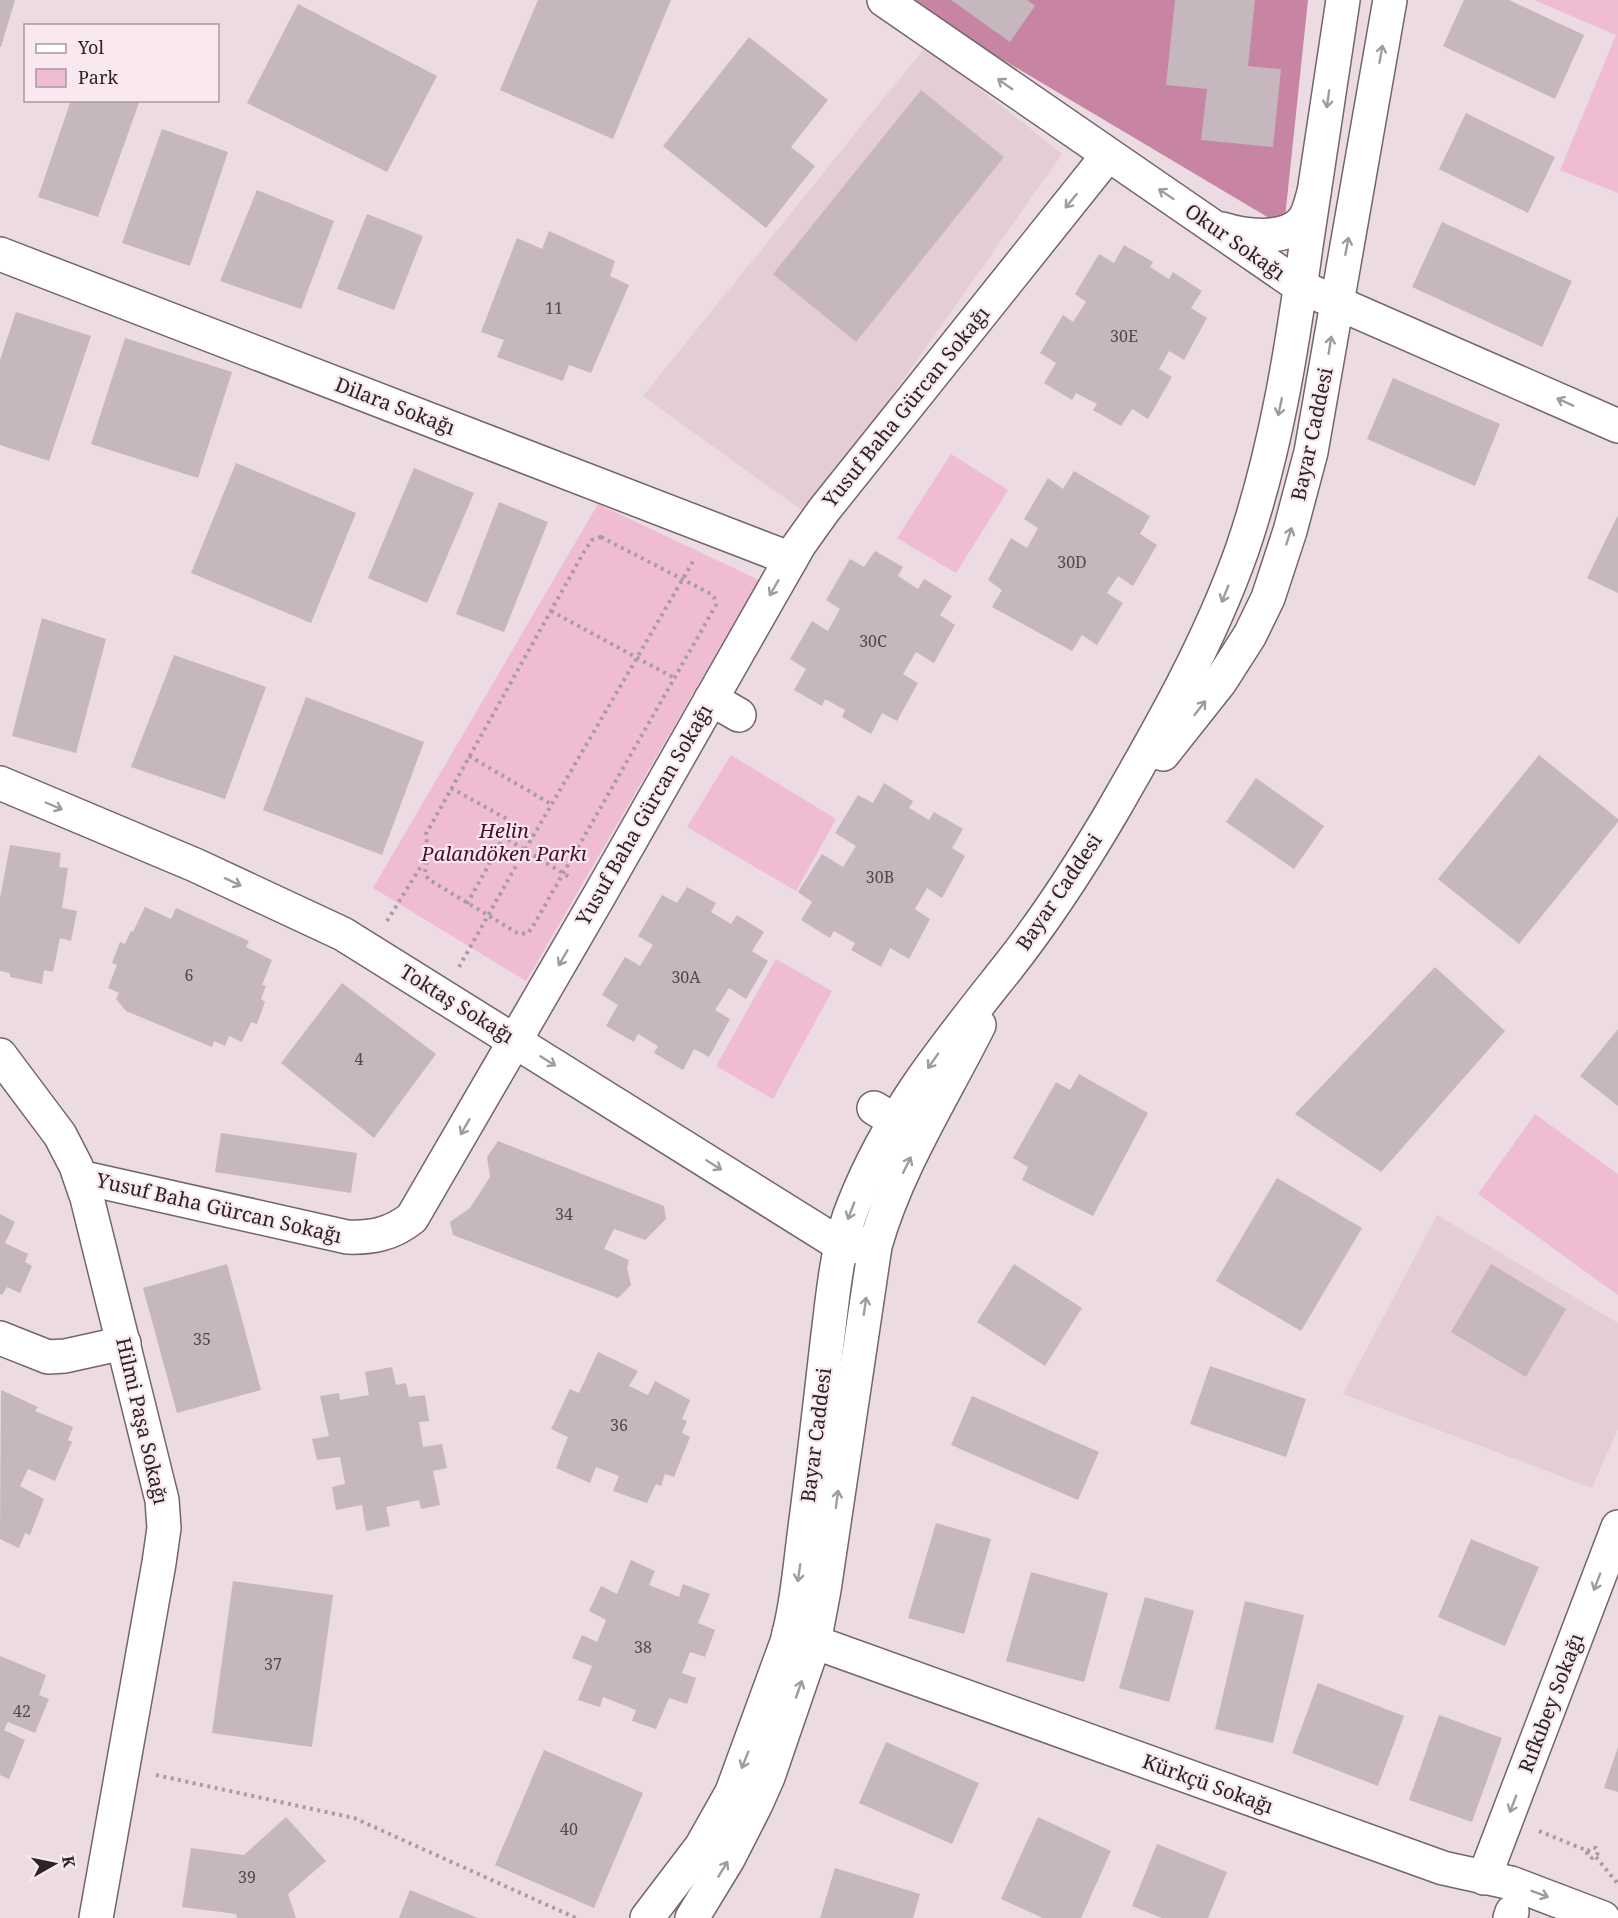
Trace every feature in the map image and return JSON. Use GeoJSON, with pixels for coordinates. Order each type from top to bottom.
{"type":"FeatureCollection","features":[{"type":"Feature","properties":{"kind":"street","name":"Okur Sokağı"},"geometry":{"type":"LineString","coordinates":[[884,0],[1301,287],[1618,426]]}},
{"type":"Feature","properties":{"kind":"street","name":"Bayar Caddesi"},"geometry":{"type":"LineString","coordinates":[[648,1918],[701,1846],[732,1792],[782,1658],[802,1638],[803,1549],[832,1299],[841,1245],[884,1114],[937,1055],[1009,966],[1109,817],[1201,651],[1243,546],[1267,467],[1281,406],[1301,287],[1342,0]]}},
{"type":"Feature","properties":{"kind":"street","name":"Bayar Caddesi"},"geometry":{"type":"LineString","coordinates":[[1109,817],[1164,753],[1237,658],[1264,606],[1290,531],[1315,432],[1390,0]]}},
{"type":"Feature","properties":{"kind":"street","name":"Yusuf Baha Gürcan Sokağı"},"geometry":{"type":"LineString","coordinates":[[80,1177],[335,1236],[359,1238],[380,1235],[398,1228],[412,1218],[791,559],[824,510],[955,367],[1108,155]]}},
{"type":"Feature","properties":{"kind":"street"},"geometry":{"type":"LineString","coordinates":[[1215,227],[1241,234],[1285,232],[1296,226],[1306,216],[1315,186]]}},
{"type":"Feature","properties":{"kind":"street","name":"Dilara Sokağı"},"geometry":{"type":"LineString","coordinates":[[0,254],[791,559]]}},
{"type":"Feature","properties":{"kind":"street"},"geometry":{"type":"LineString","coordinates":[[711,699],[739,715]]}},
{"type":"Feature","properties":{"kind":"street","name":"Toktaş Sokağı"},"geometry":{"type":"LineString","coordinates":[[0,783],[206,870],[316,920],[370,949],[841,1245]]}},
{"type":"Feature","properties":{"kind":"street","name":"Bayar Caddesi"},"geometry":{"type":"LineString","coordinates":[[692,1918],[728,1859],[768,1777],[802,1638],[824,1590],[871,1265],[883,1219],[920,1138],[1009,966]]}},
{"type":"Feature","properties":{"kind":"street","name":"Hilmi Paşa Sokağı"},"geometry":{"type":"LineString","coordinates":[[0,1055],[52,1124],[80,1177],[92,1215],[162,1500],[164,1528],[124,1768],[96,1918]]}},
{"type":"Feature","properties":{"kind":"street"},"geometry":{"type":"LineString","coordinates":[[841,1245],[852,1247],[868,1242],[883,1219]]}},
{"type":"Feature","properties":{"kind":"street"},"geometry":{"type":"LineString","coordinates":[[0,1338],[48,1357],[65,1356],[124,1343]]}},
{"type":"Feature","properties":{"kind":"street","name":"Rıfkıbey Sokağı"},"geometry":{"type":"LineString","coordinates":[[1484,1878],[1618,1527]]}},
{"type":"Feature","properties":{"kind":"street","name":"Kürkçü Sokağı"},"geometry":{"type":"LineString","coordinates":[[802,1638],[1443,1868],[1515,1885],[1604,1918]]}},
{"type":"Feature","properties":{"kind":"path"},"geometry":{"type":"LineString","coordinates":[[444,996],[551,804],[712,529]]}},
{"type":"Feature","properties":{"kind":"path"},"geometry":{"type":"LineString","coordinates":[[598,537],[607,539],[683,579],[712,595],[716,605],[528,933],[517,933],[428,879],[425,868],[428,855],[426,834],[587,545],[598,537]]}},
{"type":"Feature","properties":{"kind":"path"},"geometry":{"type":"LineString","coordinates":[[551,610],[711,699]]}},
{"type":"Feature","properties":{"kind":"path"},"geometry":{"type":"LineString","coordinates":[[469,756],[551,804]]}},
{"type":"Feature","properties":{"kind":"path"},"geometry":{"type":"LineString","coordinates":[[451,788],[510,821],[510,826],[467,904]]}},
{"type":"Feature","properties":{"kind":"path"},"geometry":{"type":"LineString","coordinates":[[504,837],[599,896]]}},
{"type":"Feature","properties":{"kind":"path"},"geometry":{"type":"LineString","coordinates":[[370,949],[428,855]]}},
{"type":"Feature","properties":{"kind":"path"},"geometry":{"type":"LineString","coordinates":[[124,1768],[354,1818],[576,1918]]}},
{"type":"Feature","properties":{"kind":"path"},"geometry":{"type":"LineString","coordinates":[[1533,1828],[1588,1851]]}},
{"type":"Feature","properties":{"kind":"path"},"geometry":{"type":"LineString","coordinates":[[1588,1851],[1592,1847],[1596,1848],[1598,1853],[1596,1857]]}},
{"type":"Feature","properties":{"kind":"path"},"geometry":{"type":"LineString","coordinates":[[1588,1851],[1589,1857],[1596,1857]]}},
{"type":"Feature","properties":{"kind":"path"},"geometry":{"type":"LineString","coordinates":[[1596,1857],[1618,1885]]}},
{"type":"Feature","properties":{"kind":"shaded area"},"geometry":{"type":"Polygon","coordinates":[[[905,0],[1308,0],[1284,227],[943,24],[905,0]]]}},
{"type":"Feature","properties":{"kind":"shaded area"},"geometry":{"type":"Polygon","coordinates":[[[926,46],[1062,154],[808,515],[643,396],[926,46]]]}},
{"type":"Feature","properties":{"kind":"shaded area"},"geometry":{"type":"Polygon","coordinates":[[[1437,1215],[1618,1323],[1618,1429],[1592,1488],[1343,1394],[1437,1215]]]}},
{"type":"Feature","properties":{"kind":"green space"},"geometry":{"type":"Polygon","coordinates":[[[1534,0],[1618,0],[1618,193],[1560,170],[1616,35],[1534,0]]]}},
{"type":"Feature","properties":{"kind":"green space"},"geometry":{"type":"Polygon","coordinates":[[[951,454],[1008,490],[956,573],[897,538],[951,454]]]}},
{"type":"Feature","properties":{"kind":"green space","name":"Helin Palandöken Parkı"},"geometry":{"type":"Polygon","coordinates":[[[598,504],[759,580],[526,981],[373,888],[598,504]]]}},
{"type":"Feature","properties":{"kind":"green space"},"geometry":{"type":"Polygon","coordinates":[[[731,755],[836,819],[796,891],[687,827],[731,755]]]}},
{"type":"Feature","properties":{"kind":"green space"},"geometry":{"type":"Polygon","coordinates":[[[776,959],[832,991],[773,1099],[716,1066],[776,959]]]}},
{"type":"Feature","properties":{"kind":"green space"},"geometry":{"type":"Polygon","coordinates":[[[1535,1114],[1618,1174],[1618,1295],[1478,1194],[1535,1114]]]}},
{"type":"Feature","properties":{"kind":"building"},"geometry":{"type":"Polygon","coordinates":[[[0,0],[15,0],[1,47],[0,47],[0,0]]]}},
{"type":"Feature","properties":{"kind":"building"},"geometry":{"type":"Polygon","coordinates":[[[538,0],[671,0],[613,139],[500,90],[538,0]]]}},
{"type":"Feature","properties":{"kind":"building"},"geometry":{"type":"Polygon","coordinates":[[[951,0],[1027,0],[1035,6],[1010,42],[951,0]]]}},
{"type":"Feature","properties":{"kind":"building"},"geometry":{"type":"Polygon","coordinates":[[[1175,0],[1255,0],[1248,66],[1281,69],[1273,147],[1201,140],[1207,89],[1166,85],[1175,0]]]}},
{"type":"Feature","properties":{"kind":"building"},"geometry":{"type":"Polygon","coordinates":[[[1464,0],[1509,0],[1584,35],[1555,99],[1443,46],[1464,0]]]}},
{"type":"Feature","properties":{"kind":"building"},"geometry":{"type":"Polygon","coordinates":[[[298,4],[437,76],[387,172],[247,103],[298,4]]]}},
{"type":"Feature","properties":{"kind":"building"},"geometry":{"type":"Polygon","coordinates":[[[749,37],[828,100],[791,147],[815,166],[766,228],[663,146],[749,37]]]}},
{"type":"Feature","properties":{"kind":"building"},"geometry":{"type":"Polygon","coordinates":[[[921,90],[1004,157],[856,342],[773,274],[921,90]]]}},
{"type":"Feature","properties":{"kind":"building"},"geometry":{"type":"Polygon","coordinates":[[[70,102],[139,102],[98,217],[38,197],[70,102]]]}},
{"type":"Feature","properties":{"kind":"building"},"geometry":{"type":"Polygon","coordinates":[[[1466,113],[1555,157],[1528,213],[1439,169],[1466,113]]]}},
{"type":"Feature","properties":{"kind":"building"},"geometry":{"type":"Polygon","coordinates":[[[162,129],[228,152],[190,266],[122,243],[162,129]]]}},
{"type":"Feature","properties":{"kind":"building"},"geometry":{"type":"Polygon","coordinates":[[[257,190],[334,221],[301,309],[220,281],[257,190]]]}},
{"type":"Feature","properties":{"kind":"building"},"geometry":{"type":"Polygon","coordinates":[[[367,214],[423,236],[394,310],[337,289],[367,214]]]}},
{"type":"Feature","properties":{"kind":"building"},"geometry":{"type":"Polygon","coordinates":[[[1442,222],[1572,281],[1542,347],[1412,287],[1442,222]]]}},
{"type":"Feature","properties":{"kind":"building"},"geometry":{"type":"Polygon","coordinates":[[[549,231],[615,261],[610,276],[629,285],[591,373],[569,365],[563,381],[497,357],[504,340],[481,332],[517,238],[542,249],[549,231]]]}},
{"type":"Feature","properties":{"kind":"building"},"geometry":{"type":"Polygon","coordinates":[[[1124,245],[1153,262],[1150,267],[1169,279],[1173,272],[1202,291],[1191,308],[1207,318],[1184,360],[1169,351],[1159,369],[1172,377],[1148,419],[1132,409],[1121,426],[1093,410],[1097,404],[1076,393],[1072,400],[1044,383],[1056,363],[1040,353],[1063,315],[1073,322],[1086,302],[1075,294],[1099,254],[1114,263],[1124,245]]]}},
{"type":"Feature","properties":{"kind":"building"},"geometry":{"type":"Polygon","coordinates":[[[16,312],[91,336],[49,461],[0,445],[0,360],[16,312]]]}},
{"type":"Feature","properties":{"kind":"building"},"geometry":{"type":"Polygon","coordinates":[[[125,338],[232,372],[198,478],[91,444],[125,338]]]}},
{"type":"Feature","properties":{"kind":"building"},"geometry":{"type":"Polygon","coordinates":[[[1393,378],[1500,424],[1475,486],[1367,439],[1393,378]]]}},
{"type":"Feature","properties":{"kind":"building"},"geometry":{"type":"Polygon","coordinates":[[[236,463],[356,513],[311,623],[191,573],[236,463]]]}},
{"type":"Feature","properties":{"kind":"building"},"geometry":{"type":"Polygon","coordinates":[[[414,468],[474,493],[427,603],[368,578],[414,468]]]}},
{"type":"Feature","properties":{"kind":"building"},"geometry":{"type":"Polygon","coordinates":[[[1074,471],[1150,516],[1140,534],[1157,545],[1133,586],[1118,576],[1107,593],[1123,603],[1097,645],[1082,635],[1072,651],[992,607],[1002,590],[988,580],[1011,538],[1027,548],[1038,528],[1024,519],[1048,478],[1063,489],[1074,471]]]}},
{"type":"Feature","properties":{"kind":"building"},"geometry":{"type":"Polygon","coordinates":[[[499,502],[548,522],[504,632],[456,614],[499,502]]]}},
{"type":"Feature","properties":{"kind":"building"},"geometry":{"type":"Polygon","coordinates":[[[1618,515],[1618,593],[1587,578],[1618,515]]]}},
{"type":"Feature","properties":{"kind":"building"},"geometry":{"type":"Polygon","coordinates":[[[875,551],[903,567],[898,576],[918,589],[924,579],[952,596],[940,615],[955,625],[934,663],[916,652],[903,674],[918,683],[897,721],[882,713],[871,734],[842,717],[845,710],[825,699],[822,706],[794,690],[806,669],[790,659],[812,621],[828,631],[840,609],[826,600],[850,559],[864,567],[875,551]]]}},
{"type":"Feature","properties":{"kind":"building"},"geometry":{"type":"Polygon","coordinates":[[[42,618],[106,639],[76,753],[12,736],[42,618]]]}},
{"type":"Feature","properties":{"kind":"building"},"geometry":{"type":"Polygon","coordinates":[[[174,655],[266,687],[225,799],[131,767],[174,655]]]}},
{"type":"Feature","properties":{"kind":"building"},"geometry":{"type":"Polygon","coordinates":[[[306,697],[424,742],[382,855],[263,810],[306,697]]]}},
{"type":"Feature","properties":{"kind":"building"},"geometry":{"type":"Polygon","coordinates":[[[1539,755],[1618,819],[1618,822],[1519,944],[1438,879],[1539,755]]]}},
{"type":"Feature","properties":{"kind":"building"},"geometry":{"type":"Polygon","coordinates":[[[1256,778],[1324,826],[1294,869],[1226,822],[1256,778]]]}},
{"type":"Feature","properties":{"kind":"building"},"geometry":{"type":"Polygon","coordinates":[[[884,783],[913,801],[909,808],[929,820],[934,812],[963,829],[952,848],[965,856],[942,898],[927,888],[915,909],[930,919],[909,959],[890,948],[881,967],[851,950],[855,943],[834,931],[830,938],[801,920],[812,902],[798,892],[822,854],[843,867],[856,846],[835,833],[858,795],[873,803],[884,783]]]}},
{"type":"Feature","properties":{"kind":"building"},"geometry":{"type":"Polygon","coordinates":[[[10,845],[61,853],[59,867],[68,868],[62,908],[77,911],[71,941],[60,938],[53,972],[44,970],[42,984],[10,977],[10,973],[0,971],[0,898],[10,845]]]}},
{"type":"Feature","properties":{"kind":"building"},"geometry":{"type":"Polygon","coordinates":[[[687,887],[716,903],[711,912],[731,924],[737,915],[764,932],[752,951],[768,961],[746,999],[729,988],[715,1010],[730,1019],[709,1057],[694,1049],[683,1070],[654,1053],[658,1046],[638,1034],[634,1042],[606,1026],[618,1005],[602,995],[625,957],[640,966],[653,945],[638,936],[662,895],[677,903],[687,887]]]}},
{"type":"Feature","properties":{"kind":"building"},"geometry":{"type":"Polygon","coordinates":[[[145,907],[171,919],[176,908],[249,941],[246,947],[272,960],[262,985],[266,986],[261,999],[265,1002],[257,1024],[251,1022],[242,1042],[229,1036],[225,1046],[214,1041],[212,1047],[126,1011],[116,999],[119,993],[108,988],[117,965],[112,963],[120,942],[125,944],[145,907]]]}},
{"type":"Feature","properties":{"kind":"building"},"geometry":{"type":"Polygon","coordinates":[[[1435,967],[1505,1031],[1381,1172],[1295,1114],[1435,967]]]}},
{"type":"Feature","properties":{"kind":"building"},"geometry":{"type":"Polygon","coordinates":[[[342,983],[436,1054],[374,1138],[281,1063],[342,983]]]}},
{"type":"Feature","properties":{"kind":"building"},"geometry":{"type":"Polygon","coordinates":[[[1618,1029],[1618,1106],[1580,1076],[1618,1029]]]}},
{"type":"Feature","properties":{"kind":"building"},"geometry":{"type":"Polygon","coordinates":[[[1079,1074],[1148,1113],[1093,1216],[1022,1180],[1028,1167],[1013,1158],[1056,1082],[1070,1090],[1079,1074]]]}},
{"type":"Feature","properties":{"kind":"building"},"geometry":{"type":"Polygon","coordinates":[[[221,1133],[357,1153],[351,1193],[215,1172],[221,1133]]]}},
{"type":"Feature","properties":{"kind":"building"},"geometry":{"type":"Polygon","coordinates":[[[498,1141],[664,1206],[666,1219],[645,1240],[614,1229],[604,1249],[629,1260],[627,1268],[631,1285],[618,1298],[453,1235],[450,1222],[470,1208],[490,1177],[487,1157],[498,1141]]]}},
{"type":"Feature","properties":{"kind":"building"},"geometry":{"type":"Polygon","coordinates":[[[1277,1178],[1362,1228],[1301,1331],[1216,1281],[1277,1178]]]}},
{"type":"Feature","properties":{"kind":"building"},"geometry":{"type":"Polygon","coordinates":[[[0,1214],[15,1222],[5,1243],[28,1254],[25,1262],[32,1266],[20,1293],[7,1287],[2,1295],[0,1294],[0,1214]]]}},
{"type":"Feature","properties":{"kind":"building"},"geometry":{"type":"Polygon","coordinates":[[[227,1264],[261,1390],[177,1413],[143,1288],[227,1264]]]}},
{"type":"Feature","properties":{"kind":"building"},"geometry":{"type":"Polygon","coordinates":[[[1014,1264],[1082,1308],[1045,1366],[977,1322],[1014,1264]]]}},
{"type":"Feature","properties":{"kind":"building"},"geometry":{"type":"Polygon","coordinates":[[[1491,1264],[1566,1309],[1526,1377],[1451,1332],[1491,1264]]]}},
{"type":"Feature","properties":{"kind":"building"},"geometry":{"type":"Polygon","coordinates":[[[598,1352],[638,1371],[629,1386],[648,1395],[655,1381],[690,1400],[682,1419],[687,1421],[682,1433],[690,1437],[674,1477],[665,1474],[661,1486],[656,1484],[647,1503],[613,1491],[619,1476],[596,1467],[590,1483],[556,1468],[568,1437],[551,1429],[570,1389],[579,1393],[598,1352]]]}},
{"type":"Feature","properties":{"kind":"building"},"geometry":{"type":"Polygon","coordinates":[[[1210,1366],[1306,1399],[1286,1457],[1190,1424],[1210,1366]]]}},
{"type":"Feature","properties":{"kind":"building"},"geometry":{"type":"Polygon","coordinates":[[[392,1367],[396,1385],[406,1383],[409,1397],[425,1395],[429,1421],[419,1422],[423,1447],[442,1444],[447,1468],[433,1471],[440,1505],[421,1509],[419,1500],[386,1507],[390,1526],[366,1531],[362,1505],[336,1510],[332,1487],[345,1484],[340,1457],[317,1460],[312,1439],[329,1436],[320,1396],[339,1393],[340,1400],[369,1395],[365,1372],[392,1367]]]}},
{"type":"Feature","properties":{"kind":"building"},"geometry":{"type":"Polygon","coordinates":[[[1,1390],[38,1407],[35,1411],[73,1427],[68,1440],[72,1442],[55,1481],[28,1469],[20,1486],[44,1499],[30,1535],[25,1533],[19,1548],[0,1539],[1,1390]]]}},
{"type":"Feature","properties":{"kind":"building"},"geometry":{"type":"Polygon","coordinates":[[[972,1396],[1099,1452],[1078,1500],[951,1445],[972,1396]]]}},
{"type":"Feature","properties":{"kind":"building"},"geometry":{"type":"Polygon","coordinates":[[[936,1523],[991,1539],[964,1634],[908,1618],[936,1523]]]}},
{"type":"Feature","properties":{"kind":"building"},"geometry":{"type":"Polygon","coordinates":[[[1471,1539],[1539,1567],[1505,1646],[1438,1617],[1471,1539]]]}},
{"type":"Feature","properties":{"kind":"building"},"geometry":{"type":"Polygon","coordinates":[[[631,1560],[655,1571],[649,1585],[679,1597],[683,1584],[710,1594],[698,1623],[715,1630],[705,1657],[690,1652],[682,1673],[696,1678],[687,1704],[669,1698],[656,1729],[632,1721],[636,1710],[603,1697],[600,1707],[578,1700],[592,1666],[572,1658],[582,1635],[597,1642],[606,1620],[589,1611],[601,1586],[617,1594],[631,1560]]]}},
{"type":"Feature","properties":{"kind":"building"},"geometry":{"type":"Polygon","coordinates":[[[1031,1572],[1108,1593],[1084,1682],[1006,1661],[1031,1572]]]}},
{"type":"Feature","properties":{"kind":"building"},"geometry":{"type":"Polygon","coordinates":[[[233,1581],[333,1595],[312,1747],[212,1733],[233,1581]]]}},
{"type":"Feature","properties":{"kind":"building"},"geometry":{"type":"Polygon","coordinates":[[[1145,1597],[1194,1611],[1169,1702],[1119,1688],[1145,1597]]]}},
{"type":"Feature","properties":{"kind":"building"},"geometry":{"type":"Polygon","coordinates":[[[1245,1601],[1304,1615],[1273,1743],[1215,1729],[1245,1601]]]}},
{"type":"Feature","properties":{"kind":"building"},"geometry":{"type":"Polygon","coordinates":[[[0,1656],[46,1675],[39,1695],[49,1699],[35,1733],[8,1722],[4,1730],[25,1740],[9,1779],[0,1775],[0,1656]]]}},
{"type":"Feature","properties":{"kind":"building"},"geometry":{"type":"Polygon","coordinates":[[[1318,1683],[1404,1716],[1378,1786],[1292,1753],[1318,1683]]]}},
{"type":"Feature","properties":{"kind":"building"},"geometry":{"type":"Polygon","coordinates":[[[1439,1715],[1502,1738],[1472,1822],[1409,1800],[1439,1715]]]}},
{"type":"Feature","properties":{"kind":"building"},"geometry":{"type":"Polygon","coordinates":[[[886,1742],[979,1783],[952,1844],[859,1803],[886,1742]]]}},
{"type":"Feature","properties":{"kind":"building"},"geometry":{"type":"Polygon","coordinates":[[[1618,1747],[1618,1792],[1604,1788],[1618,1747]]]}},
{"type":"Feature","properties":{"kind":"building"},"geometry":{"type":"Polygon","coordinates":[[[544,1750],[643,1793],[594,1908],[495,1865],[544,1750]]]}},
{"type":"Feature","properties":{"kind":"building"},"geometry":{"type":"Polygon","coordinates":[[[286,1817],[326,1861],[288,1894],[296,1918],[237,1918],[236,1914],[182,1907],[191,1848],[244,1855],[286,1817]]]}},
{"type":"Feature","properties":{"kind":"building"},"geometry":{"type":"Polygon","coordinates":[[[1038,1817],[1111,1851],[1081,1918],[1043,1918],[1001,1899],[1038,1817]]]}},
{"type":"Feature","properties":{"kind":"building"},"geometry":{"type":"Polygon","coordinates":[[[1157,1844],[1227,1872],[1208,1918],[1162,1918],[1132,1906],[1157,1844]]]}},
{"type":"Feature","properties":{"kind":"building"},"geometry":{"type":"Polygon","coordinates":[[[835,1868],[920,1894],[913,1918],[820,1918],[835,1868]]]}},
{"type":"Feature","properties":{"kind":"building"},"geometry":{"type":"Polygon","coordinates":[[[410,1890],[478,1918],[399,1918],[410,1890]]]}}]}
